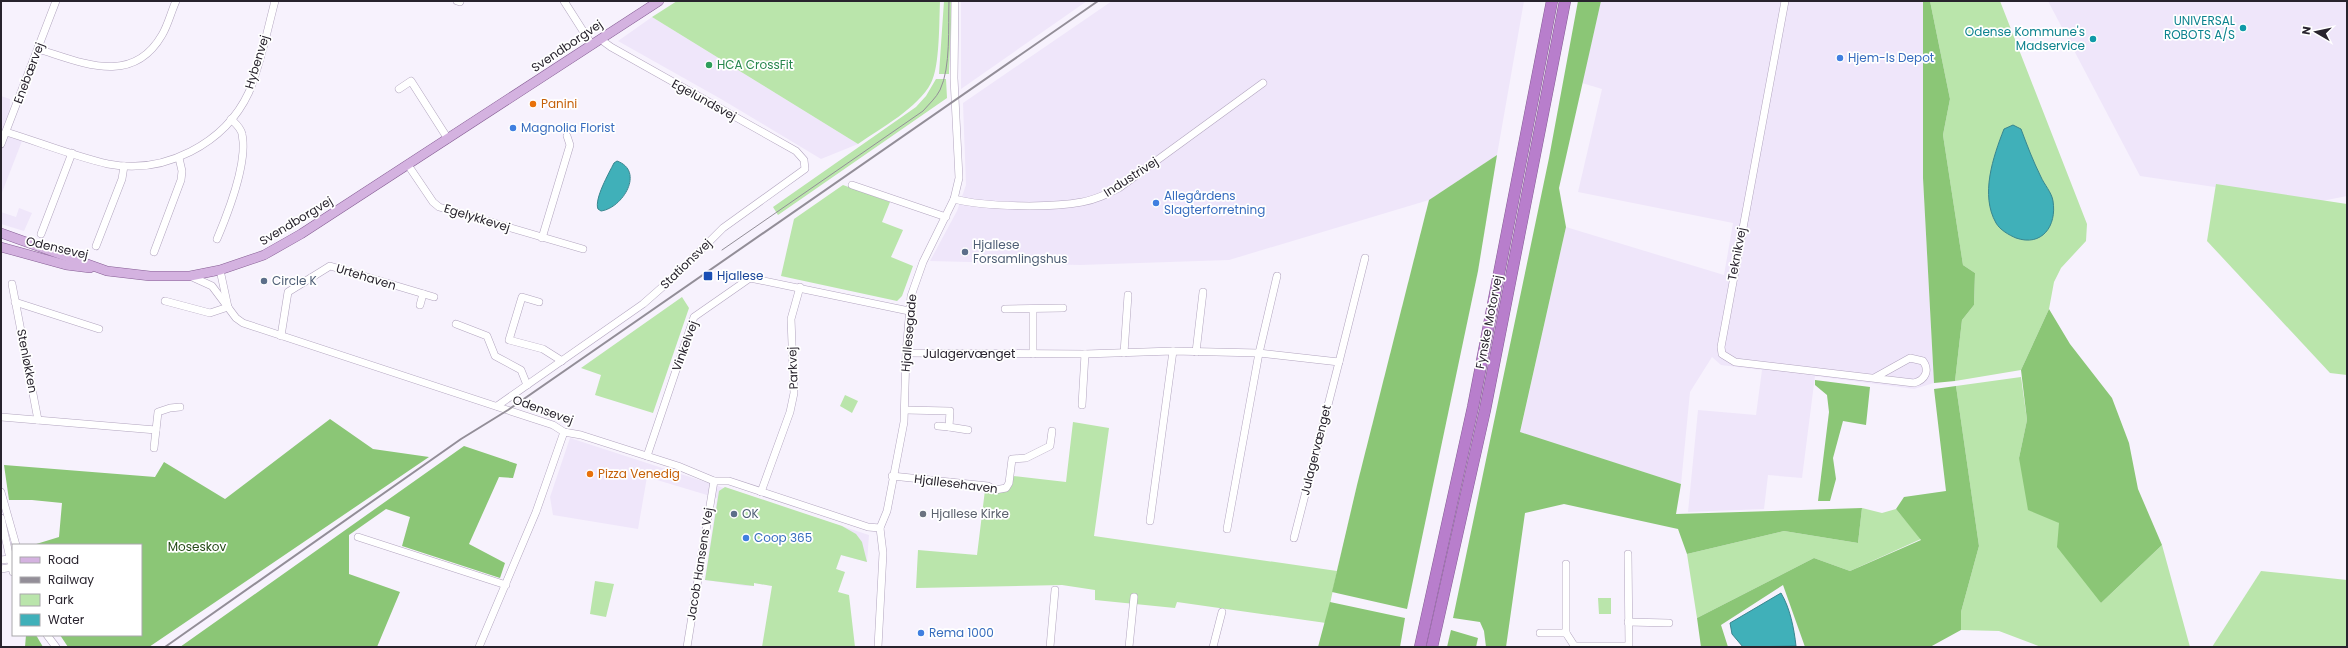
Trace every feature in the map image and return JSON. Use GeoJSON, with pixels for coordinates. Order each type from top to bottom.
{"type":"FeatureCollection","features":[{"type":"Feature","properties":{"kind":"highway","name":"Fynske Motorvej"},"geometry":{"type":"LineString","coordinates":[[1420,647],[1473,407],[1552,1]]}},
{"type":"Feature","properties":{"kind":"highway","name":"Fynske Motorvej"},"geometry":{"type":"LineString","coordinates":[[1432,647],[1485,410],[1565,1]]}},
{"type":"Feature","properties":{"kind":"main road","name":"Svendborgvej"},"geometry":{"type":"LineString","coordinates":[[1,233],[55,251],[107,271],[150,276],[190,276],[220,270],[283,245],[659,1]]}},
{"type":"Feature","properties":{"kind":"main road"},"geometry":{"type":"LineString","coordinates":[[1,240],[30,248],[55,251]]}},
{"type":"Feature","properties":{"kind":"main road","name":"Odensevej"},"geometry":{"type":"LineString","coordinates":[[1,247],[66,264],[107,271]]}},
{"type":"Feature","properties":{"kind":"street","name":"Enebærvej"},"geometry":{"type":"LineString","coordinates":[[1,144],[56,1]]}},
{"type":"Feature","properties":{"kind":"street"},"geometry":{"type":"LineString","coordinates":[[38,49],[96,67],[122,66],[146,54],[155,45],[162,35],[176,1]]}},
{"type":"Feature","properties":{"kind":"street","name":"Hybenvej"},"geometry":{"type":"LineString","coordinates":[[6,132],[72,153],[124,166],[144,166],[179,158],[198,148],[218,133],[231,120],[242,105],[253,81],[275,1]]}},
{"type":"Feature","properties":{"kind":"street"},"geometry":{"type":"LineString","coordinates":[[564,1],[592,44]]}},
{"type":"Feature","properties":{"kind":"street","name":"Hjallesegade"},"geometry":{"type":"LineString","coordinates":[[878,647],[883,553],[880,528],[887,511],[892,476],[905,410],[906,353],[909,311],[915,285],[923,262],[946,217],[954,198],[959,178],[954,78],[955,1]]}},
{"type":"Feature","properties":{"kind":"street","name":"Teknikvej"},"geometry":{"type":"LineString","coordinates":[[1785,1],[1721,347],[1722,354],[1735,362],[1914,383],[1922,381],[1926,374],[1926,366],[1923,361],[1910,358],[1874,378]]}},
{"type":"Feature","properties":{"kind":"street","name":"Egelundsvej"},"geometry":{"type":"LineString","coordinates":[[600,39],[611,47],[796,151],[805,163]]}},
{"type":"Feature","properties":{"kind":"street"},"geometry":{"type":"LineString","coordinates":[[399,89],[411,81],[448,139]]}},
{"type":"Feature","properties":{"kind":"street","name":"Industrivej"},"geometry":{"type":"LineString","coordinates":[[954,198],[979,204],[1062,204],[1083,202],[1101,197],[1119,188],[1262,83]]}},
{"type":"Feature","properties":{"kind":"street"},"geometry":{"type":"LineString","coordinates":[[218,239],[236,187],[243,144],[240,128],[231,120]]}},
{"type":"Feature","properties":{"kind":"street"},"geometry":{"type":"LineString","coordinates":[[542,238],[570,145],[568,136]]}},
{"type":"Feature","properties":{"kind":"street"},"geometry":{"type":"LineString","coordinates":[[41,234],[72,153]]}},
{"type":"Feature","properties":{"kind":"street"},"geometry":{"type":"LineString","coordinates":[[154,252],[181,180],[182,171],[179,158]]}},
{"type":"Feature","properties":{"kind":"street","name":"Stationsvej"},"geometry":{"type":"LineString","coordinates":[[497,406],[643,304],[676,275],[723,228],[802,173],[805,169],[805,163]]}},
{"type":"Feature","properties":{"kind":"street","name":"Egelykkevej"},"geometry":{"type":"LineString","coordinates":[[408,165],[433,202],[439,207],[583,249]]}},
{"type":"Feature","properties":{"kind":"street"},"geometry":{"type":"LineString","coordinates":[[96,246],[122,179],[124,166]]}},
{"type":"Feature","properties":{"kind":"street"},"geometry":{"type":"LineString","coordinates":[[852,185],[946,217]]}},
{"type":"Feature","properties":{"kind":"street","name":"Julagervænget"},"geometry":{"type":"LineString","coordinates":[[1294,538],[1365,258]]}},
{"type":"Feature","properties":{"kind":"street","name":"Urtehaven"},"geometry":{"type":"LineString","coordinates":[[281,336],[288,292],[330,266],[434,297]]}},
{"type":"Feature","properties":{"kind":"street","name":"Odensevej"},"geometry":{"type":"LineString","coordinates":[[220,270],[228,307]]}},
{"type":"Feature","properties":{"kind":"street","name":"Odensevej"},"geometry":{"type":"LineString","coordinates":[[190,276],[212,286],[236,318],[243,323],[553,424],[564,432],[581,435],[678,466],[714,481],[729,481],[868,526],[880,528]]}},
{"type":"Feature","properties":{"kind":"street"},"geometry":{"type":"LineString","coordinates":[[1227,529],[1259,353],[1277,276]]}},
{"type":"Feature","properties":{"kind":"street","name":"Vinkelvej"},"geometry":{"type":"LineString","coordinates":[[647,456],[694,318],[750,278],[800,287],[909,311]]}},
{"type":"Feature","properties":{"kind":"street","name":"Stenløkken"},"geometry":{"type":"LineString","coordinates":[[12,284],[38,420]]}},
{"type":"Feature","properties":{"kind":"street","name":"Parkvej"},"geometry":{"type":"LineString","coordinates":[[761,492],[790,412],[794,393],[791,319],[800,287]]}},
{"type":"Feature","properties":{"kind":"street"},"geometry":{"type":"LineString","coordinates":[[1196,352],[1203,292]]}},
{"type":"Feature","properties":{"kind":"street"},"geometry":{"type":"LineString","coordinates":[[420,305],[423,294]]}},
{"type":"Feature","properties":{"kind":"street"},"geometry":{"type":"LineString","coordinates":[[1124,353],[1128,295]]}},
{"type":"Feature","properties":{"kind":"street"},"geometry":{"type":"LineString","coordinates":[[539,302],[522,297],[509,340],[543,349],[562,361]]}},
{"type":"Feature","properties":{"kind":"street"},"geometry":{"type":"LineString","coordinates":[[165,301],[210,313],[228,307]]}},
{"type":"Feature","properties":{"kind":"street"},"geometry":{"type":"LineString","coordinates":[[16,302],[99,329]]}},
{"type":"Feature","properties":{"kind":"street","name":"Julagervænget"},"geometry":{"type":"LineString","coordinates":[[1033,308],[1033,354]]}},
{"type":"Feature","properties":{"kind":"street"},"geometry":{"type":"LineString","coordinates":[[1005,309],[1063,308]]}},
{"type":"Feature","properties":{"kind":"street"},"geometry":{"type":"LineString","coordinates":[[456,324],[487,336],[495,356],[521,370],[527,385]]}},
{"type":"Feature","properties":{"kind":"street"},"geometry":{"type":"LineString","coordinates":[[1150,521],[1173,351]]}},
{"type":"Feature","properties":{"kind":"street","name":"Julagervænget"},"geometry":{"type":"LineString","coordinates":[[906,353],[1084,354],[1173,351],[1259,353],[1339,362]]}},
{"type":"Feature","properties":{"kind":"street"},"geometry":{"type":"LineString","coordinates":[[1082,405],[1084,354]]}},
{"type":"Feature","properties":{"kind":"street"},"geometry":{"type":"LineString","coordinates":[[154,448],[158,412],[170,408],[180,407]]}},
{"type":"Feature","properties":{"kind":"street"},"geometry":{"type":"LineString","coordinates":[[905,410],[950,411],[949,427]]}},
{"type":"Feature","properties":{"kind":"street"},"geometry":{"type":"LineString","coordinates":[[1,417],[156,430]]}},
{"type":"Feature","properties":{"kind":"street"},"geometry":{"type":"LineString","coordinates":[[938,426],[968,430]]}},
{"type":"Feature","properties":{"kind":"street","name":"Hjallesehaven"},"geometry":{"type":"LineString","coordinates":[[892,476],[988,486],[1001,490],[1006,488],[1009,483],[1012,459],[1026,458],[1050,446],[1052,431]]}},
{"type":"Feature","properties":{"kind":"street"},"geometry":{"type":"LineString","coordinates":[[479,647],[536,512],[564,432]]}},
{"type":"Feature","properties":{"kind":"street","name":"Jacob Hansens Vej"},"geometry":{"type":"LineString","coordinates":[[687,647],[714,481]]}},
{"type":"Feature","properties":{"kind":"street"},"geometry":{"type":"LineString","coordinates":[[1,492],[16,544]]}},
{"type":"Feature","properties":{"kind":"street"},"geometry":{"type":"LineString","coordinates":[[1,518],[12,565]]}},
{"type":"Feature","properties":{"kind":"street"},"geometry":{"type":"LineString","coordinates":[[358,537],[506,585]]}},
{"type":"Feature","properties":{"kind":"street"},"geometry":{"type":"LineString","coordinates":[[1566,564],[1566,633],[1575,647],[1629,647],[1628,554]]}},
{"type":"Feature","properties":{"kind":"street"},"geometry":{"type":"LineString","coordinates":[[1,560],[12,565]]}},
{"type":"Feature","properties":{"kind":"street"},"geometry":{"type":"LineString","coordinates":[[1,569],[12,565]]}},
{"type":"Feature","properties":{"kind":"street"},"geometry":{"type":"LineString","coordinates":[[1050,647],[1055,590]]}},
{"type":"Feature","properties":{"kind":"street"},"geometry":{"type":"LineString","coordinates":[[1129,647],[1134,597]]}},
{"type":"Feature","properties":{"kind":"street"},"geometry":{"type":"LineString","coordinates":[[1213,647],[1222,612]]}},
{"type":"Feature","properties":{"kind":"street"},"geometry":{"type":"LineString","coordinates":[[1628,622],[1669,623]]}},
{"type":"Feature","properties":{"kind":"street"},"geometry":{"type":"LineString","coordinates":[[1540,633],[1566,633]]}},
{"type":"Feature","properties":{"kind":"street"},"geometry":{"type":"LineString","coordinates":[[50,636],[56,647]]}},
{"type":"Feature","properties":{"kind":"shaded area"},"geometry":{"type":"Polygon","coordinates":[[[961,1],[1087,1],[961,89],[961,1]]]}},
{"type":"Feature","properties":{"kind":"shaded area"},"geometry":{"type":"Polygon","coordinates":[[[1112,1],[1524,1],[1497,155],[1429,200],[1229,260],[1080,265],[930,261],[957,211],[966,185],[963,103],[1112,1]]]}},
{"type":"Feature","properties":{"kind":"shaded area"},"geometry":{"type":"Polygon","coordinates":[[[1601,1],[1923,1],[1923,178],[1934,383],[1914,389],[1815,376],[1802,478],[1768,475],[1764,509],[1688,512],[1698,410],[1756,415],[1762,370],[1721,365],[1712,357],[1690,392],[1681,484],[1520,433],[1566,227],[1724,275],[1733,223],[1578,192],[1602,89],[1582,83],[1601,1]]]}},
{"type":"Feature","properties":{"kind":"shaded area"},"geometry":{"type":"Polygon","coordinates":[[[2048,1],[2347,1],[2347,196],[2317,202],[2140,176],[2048,1]]]}},
{"type":"Feature","properties":{"kind":"shaded area"},"geometry":{"type":"Polygon","coordinates":[[[652,17],[858,144],[821,159],[721,99],[618,41],[652,17]]]}},
{"type":"Feature","properties":{"kind":"shaded area"},"geometry":{"type":"Polygon","coordinates":[[[1,96],[10,99],[9,137],[22,141],[1,195],[1,96]]]}},
{"type":"Feature","properties":{"kind":"shaded area"},"geometry":{"type":"Polygon","coordinates":[[[19,208],[32,213],[24,231],[1,224],[1,212],[16,217],[19,208]]]}},
{"type":"Feature","properties":{"kind":"shaded area"},"geometry":{"type":"Polygon","coordinates":[[[570,438],[869,535],[867,562],[841,555],[836,569],[845,572],[772,586],[754,583],[754,586],[746,586],[705,580],[717,498],[647,477],[638,529],[553,515],[550,497],[570,438]]]}},
{"type":"Feature","properties":{"kind":"green space"},"geometry":{"type":"Polygon","coordinates":[[[677,1],[940,1],[938,44],[934,75],[931,83],[917,101],[898,117],[858,144],[652,17],[677,1]]]}},
{"type":"Feature","properties":{"kind":"green space"},"geometry":{"type":"Polygon","coordinates":[[[944,1],[952,1],[949,74],[939,74],[944,1]]]}},
{"type":"Feature","properties":{"kind":"green space"},"geometry":{"type":"Polygon","coordinates":[[[1578,1],[1601,1],[1559,188],[1566,227],[1520,432],[1681,484],[1676,514],[1862,508],[1858,543],[1784,531],[1687,554],[1678,529],[1564,504],[1525,513],[1506,647],[1486,647],[1484,631],[1480,622],[1453,618],[1549,158],[1578,1]]]}},
{"type":"Feature","properties":{"kind":"green space"},"geometry":{"type":"Polygon","coordinates":[[[1923,1],[1930,1],[1950,99],[1943,135],[1963,265],[1975,273],[1974,305],[1962,320],[1955,381],[1934,383],[1923,178],[1923,1]]]}},
{"type":"Feature","properties":{"kind":"green space"},"geometry":{"type":"Polygon","coordinates":[[[1930,1],[2000,1],[2087,224],[2086,241],[2061,268],[2054,282],[2049,309],[2021,370],[1955,381],[1962,320],[1974,305],[1975,273],[1963,265],[1943,135],[1950,99],[1930,1]]]}},
{"type":"Feature","properties":{"kind":"green space"},"geometry":{"type":"Polygon","coordinates":[[[936,79],[946,79],[947,98],[778,215],[773,207],[916,107],[926,96],[936,79]]]}},
{"type":"Feature","properties":{"kind":"green space"},"geometry":{"type":"Polygon","coordinates":[[[1497,155],[1478,271],[1407,609],[1332,592],[1357,485],[1429,200],[1497,155]]]}},
{"type":"Feature","properties":{"kind":"green space"},"geometry":{"type":"Polygon","coordinates":[[[2216,184],[2347,204],[2347,375],[2330,373],[2207,241],[2216,184]]]}},
{"type":"Feature","properties":{"kind":"green space"},"geometry":{"type":"Polygon","coordinates":[[[843,185],[890,202],[882,222],[903,230],[891,257],[913,266],[902,296],[897,301],[781,276],[794,219],[843,185]]]}},
{"type":"Feature","properties":{"kind":"green space"},"geometry":{"type":"Polygon","coordinates":[[[682,297],[689,308],[653,413],[595,395],[601,375],[581,368],[682,297]]]}},
{"type":"Feature","properties":{"kind":"green space"},"geometry":{"type":"Polygon","coordinates":[[[2049,309],[2070,344],[2112,398],[2129,443],[2138,489],[2162,545],[2101,603],[2057,547],[2059,523],[2028,510],[2019,458],[2027,420],[2021,370],[2049,309]]]}},
{"type":"Feature","properties":{"kind":"green space"},"geometry":{"type":"Polygon","coordinates":[[[2021,377],[2027,420],[2019,458],[2059,523],[2101,603],[2162,545],[2190,647],[2041,647],[1999,631],[1961,630],[1961,612],[1979,546],[1956,386],[2021,377]]]}},
{"type":"Feature","properties":{"kind":"green space"},"geometry":{"type":"Polygon","coordinates":[[[1815,380],[1870,387],[1866,425],[1843,421],[1833,458],[1836,479],[1830,501],[1818,501],[1829,412],[1827,395],[1815,385],[1815,380]]]}},
{"type":"Feature","properties":{"kind":"green space"},"geometry":{"type":"Polygon","coordinates":[[[1956,386],[1979,546],[1961,612],[1961,630],[1930,647],[1805,647],[1783,585],[1721,625],[1728,647],[1701,647],[1697,618],[1814,558],[1850,571],[1921,540],[1896,509],[1904,497],[1946,491],[1934,389],[1956,386]]]}},
{"type":"Feature","properties":{"kind":"green space"},"geometry":{"type":"Polygon","coordinates":[[[845,395],[858,401],[852,413],[840,406],[845,395]]]}},
{"type":"Feature","properties":{"kind":"green space","name":"Moseskov"},"geometry":{"type":"Polygon","coordinates":[[[330,419],[373,449],[429,457],[149,647],[68,647],[61,636],[142,636],[142,544],[36,544],[59,537],[62,503],[32,500],[9,500],[4,465],[155,477],[164,462],[225,499],[330,419]]]}},
{"type":"Feature","properties":{"kind":"green space"},"geometry":{"type":"Polygon","coordinates":[[[1073,422],[1109,428],[1094,536],[1337,571],[1326,623],[1177,602],[1175,608],[1095,600],[1095,590],[1062,585],[916,588],[918,550],[977,555],[985,490],[1005,492],[1011,487],[1013,476],[1066,482],[1073,422]]]}},
{"type":"Feature","properties":{"kind":"green space"},"geometry":{"type":"Polygon","coordinates":[[[464,446],[517,464],[513,478],[499,477],[469,544],[505,563],[500,578],[402,546],[410,517],[386,509],[349,535],[349,574],[400,592],[377,647],[180,647],[464,446]]]}},
{"type":"Feature","properties":{"kind":"green space"},"geometry":{"type":"Polygon","coordinates":[[[725,487],[842,526],[856,534],[862,542],[867,562],[841,555],[836,569],[845,572],[838,592],[849,595],[855,647],[762,647],[772,586],[754,583],[754,586],[705,580],[719,491],[725,487]]]}},
{"type":"Feature","properties":{"kind":"green space"},"geometry":{"type":"Polygon","coordinates":[[[1862,508],[1882,513],[1896,509],[1921,539],[1850,571],[1814,558],[1697,618],[1687,554],[1784,531],[1858,543],[1862,508]]]}},
{"type":"Feature","properties":{"kind":"green space"},"geometry":{"type":"Polygon","coordinates":[[[2261,571],[2347,580],[2347,647],[2212,647],[2261,571]]]}},
{"type":"Feature","properties":{"kind":"green space"},"geometry":{"type":"Polygon","coordinates":[[[595,581],[614,584],[606,617],[590,614],[595,581]]]}},
{"type":"Feature","properties":{"kind":"green space"},"geometry":{"type":"Polygon","coordinates":[[[1598,598],[1611,598],[1611,614],[1599,614],[1598,598]]]}},
{"type":"Feature","properties":{"kind":"green space"},"geometry":{"type":"Polygon","coordinates":[[[1330,602],[1405,618],[1400,647],[1318,647],[1330,602]]]}},
{"type":"Feature","properties":{"kind":"green space"},"geometry":{"type":"Polygon","coordinates":[[[1451,630],[1478,638],[1476,647],[1447,647],[1451,630]]]}},
{"type":"Feature","properties":{"kind":"green space"},"geometry":{"type":"Polygon","coordinates":[[[26,636],[37,636],[43,647],[25,647],[26,636]]]}},
{"type":"Feature","properties":{"kind":"water"},"geometry":{"type":"Polygon","coordinates":[[[2013,125],[2021,129],[2035,165],[2053,201],[2053,219],[2050,226],[2040,237],[2033,240],[2016,238],[2002,230],[1996,223],[1991,212],[1989,188],[1992,164],[2004,129],[2013,125]]]}},
{"type":"Feature","properties":{"kind":"water"},"geometry":{"type":"Polygon","coordinates":[[[617,161],[625,166],[629,173],[630,180],[628,189],[617,203],[601,211],[598,209],[597,205],[598,199],[614,163],[617,161]]]}},
{"type":"Feature","properties":{"kind":"water"},"geometry":{"type":"Polygon","coordinates":[[[1781,593],[1791,618],[1796,646],[1743,647],[1732,634],[1730,623],[1781,593]]]}},
{"type":"Feature","properties":{"kind":"tram line"},"geometry":{"type":"LineString","coordinates":[[722,250],[923,111],[936,96],[944,81],[948,47],[949,1]]}},
{"type":"Feature","properties":{"kind":"railway"},"geometry":{"type":"LineString","coordinates":[[165,647],[461,439],[508,410],[1098,1]]}},
{"type":"Feature","properties":{"kind":"place","name":"UNIVERSAL ROBOTS A/S"},"geometry":{"type":"Point","coordinates":[2243,28]}},
{"type":"Feature","properties":{"kind":"place","name":"Odense Kommune's Madservice"},"geometry":{"type":"Point","coordinates":[2093,39]}},
{"type":"Feature","properties":{"kind":"place","name":"Hjem-Is Depot"},"geometry":{"type":"Point","coordinates":[1840,58]}},
{"type":"Feature","properties":{"kind":"place","name":"HCA CrossFit"},"geometry":{"type":"Point","coordinates":[709,65]}},
{"type":"Feature","properties":{"kind":"place","name":"Panini"},"geometry":{"type":"Point","coordinates":[533,104]}},
{"type":"Feature","properties":{"kind":"place","name":"Magnolia Florist"},"geometry":{"type":"Point","coordinates":[513,128]}},
{"type":"Feature","properties":{"kind":"place","name":"Allegårdens Slagterforretning"},"geometry":{"type":"Point","coordinates":[1156,203]}},
{"type":"Feature","properties":{"kind":"place","name":"Hjallese Forsamlingshus"},"geometry":{"type":"Point","coordinates":[965,252]}},
{"type":"Feature","properties":{"kind":"place","name":"Hjallese"},"geometry":{"type":"Point","coordinates":[708,276]}},
{"type":"Feature","properties":{"kind":"place","name":"Circle K"},"geometry":{"type":"Point","coordinates":[264,281]}},
{"type":"Feature","properties":{"kind":"place","name":"Pizza Venedig"},"geometry":{"type":"Point","coordinates":[590,474]}},
{"type":"Feature","properties":{"kind":"place","name":"OK"},"geometry":{"type":"Point","coordinates":[734,514]}},
{"type":"Feature","properties":{"kind":"place","name":"Hjallese Kirke"},"geometry":{"type":"Point","coordinates":[923,514]}},
{"type":"Feature","properties":{"kind":"place","name":"Coop 365"},"geometry":{"type":"Point","coordinates":[746,538]}},
{"type":"Feature","properties":{"kind":"place","name":"Rema 1000"},"geometry":{"type":"Point","coordinates":[921,633]}}]}
